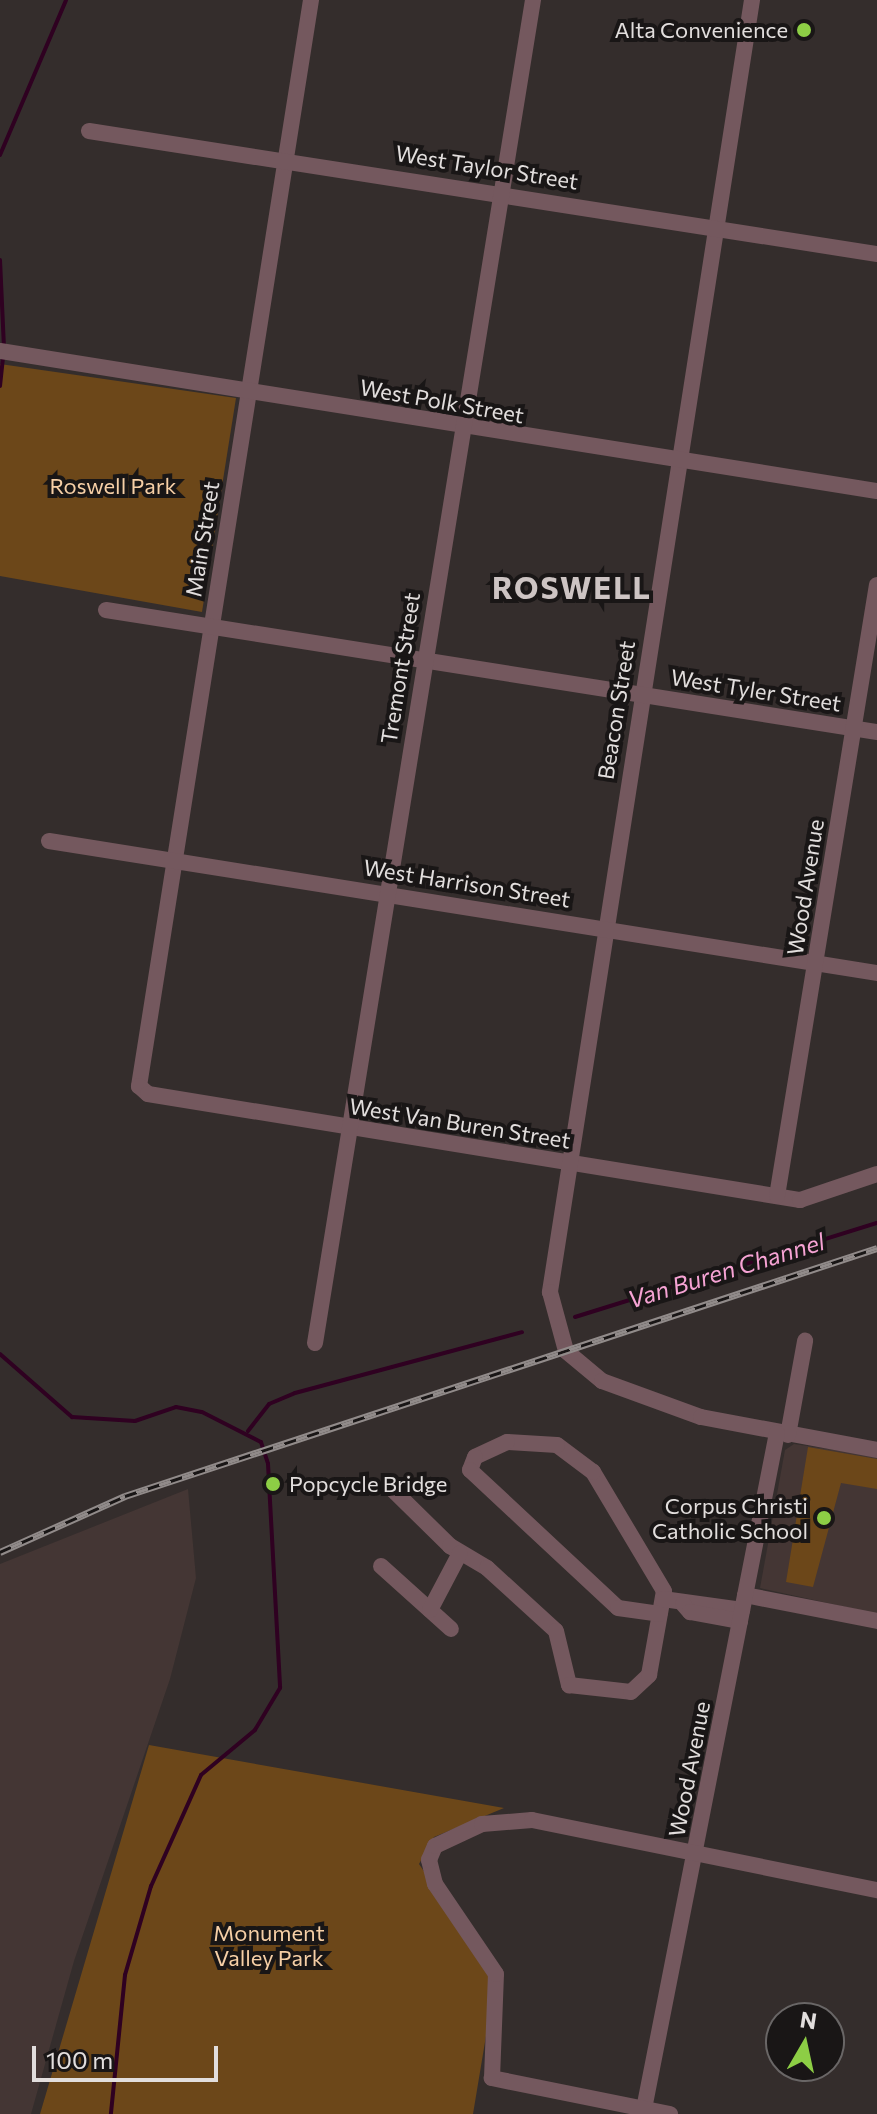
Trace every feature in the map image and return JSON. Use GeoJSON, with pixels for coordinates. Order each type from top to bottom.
{"type":"FeatureCollection","features":[{"type":"Feature","properties":{"kind":"street","name":"Main Street"},"geometry":{"type":"LineString","coordinates":[[139,1086],[172,859],[311,0]]}},
{"type":"Feature","properties":{"kind":"street","name":"Tremont Street"},"geometry":{"type":"LineString","coordinates":[[315,1343],[533,0]]}},
{"type":"Feature","properties":{"kind":"street","name":"Beacon Street"},"geometry":{"type":"LineString","coordinates":[[752,0],[602,926],[565,1163],[550,1292],[560,1338],[584,1372],[668,1408],[783,1434]]}},
{"type":"Feature","properties":{"kind":"street","name":"West Taylor Street"},"geometry":{"type":"LineString","coordinates":[[89,131],[286,156],[877,254]]}},
{"type":"Feature","properties":{"kind":"street"},"geometry":{"type":"LineString","coordinates":[[538,197],[542,179]]}},
{"type":"Feature","properties":{"kind":"street","name":"West Polk Street"},"geometry":{"type":"LineString","coordinates":[[0,351],[678,462],[877,491]]}},
{"type":"Feature","properties":{"kind":"street","name":"Wood Avenue"},"geometry":{"type":"LineString","coordinates":[[777,1196],[877,585]]}},
{"type":"Feature","properties":{"kind":"street","name":"West Tyler Street"},"geometry":{"type":"LineString","coordinates":[[106,610],[877,732]]}},
{"type":"Feature","properties":{"kind":"street","name":"West Harrison Street"},"geometry":{"type":"LineString","coordinates":[[49,841],[602,926],[877,973]]}},
{"type":"Feature","properties":{"kind":"street","name":"West Van Buren Street"},"geometry":{"type":"LineString","coordinates":[[139,1086],[148,1094],[800,1200],[877,1174]]}},
{"type":"Feature","properties":{"kind":"street","name":"Wood Avenue"},"geometry":{"type":"LineString","coordinates":[[644,2111],[742,1609],[805,1341]]}},
{"type":"Feature","properties":{"kind":"street"},"geometry":{"type":"LineString","coordinates":[[783,1434],[877,1450]]}},
{"type":"Feature","properties":{"kind":"street"},"geometry":{"type":"LineString","coordinates":[[389,1486],[460,1553],[556,1631],[569,1685],[638,1690],[649,1675],[661,1607],[659,1578],[593,1472],[570,1451],[519,1440],[475,1457],[476,1478],[608,1600],[629,1615],[661,1607],[683,1604],[690,1612],[742,1609],[877,1621]]}},
{"type":"Feature","properties":{"kind":"street"},"geometry":{"type":"LineString","coordinates":[[430,1610],[460,1553]]}},
{"type":"Feature","properties":{"kind":"street"},"geometry":{"type":"LineString","coordinates":[[381,1566],[451,1629]]}},
{"type":"Feature","properties":{"kind":"street"},"geometry":{"type":"LineString","coordinates":[[670,2114],[492,2078],[496,1974],[435,1884],[429,1860],[453,1834],[514,1819],[877,1890]]}},
{"type":"Feature","properties":{"kind":"shaded area","name":"Corpus Christi Catholic School"},"geometry":{"type":"Polygon","coordinates":[[[794,1444],[877,1456],[877,1614],[760,1588],[785,1450],[794,1444]]]}},
{"type":"Feature","properties":{"kind":"shaded area"},"geometry":{"type":"Polygon","coordinates":[[[188,1489],[196,1578],[170,1679],[74,1961],[31,2114],[0,2114],[0,1564],[188,1489]]]}},
{"type":"Feature","properties":{"kind":"green space","name":"Roswell Park"},"geometry":{"type":"Polygon","coordinates":[[[0,364],[236,398],[202,612],[0,576],[0,364]]]}},
{"type":"Feature","properties":{"kind":"green space"},"geometry":{"type":"Polygon","coordinates":[[[808,1447],[877,1459],[877,1489],[841,1483],[813,1587],[786,1582],[808,1447]]]}},
{"type":"Feature","properties":{"kind":"green space","name":"Monument Valley Park"},"geometry":{"type":"Polygon","coordinates":[[[149,1745],[504,1808],[434,1837],[419,1864],[484,1959],[493,1994],[473,2114],[40,2114],[149,1745]]]}},
{"type":"Feature","properties":{"kind":"waterway"},"geometry":{"type":"LineString","coordinates":[[0,155],[66,0]]}},
{"type":"Feature","properties":{"kind":"waterway"},"geometry":{"type":"LineString","coordinates":[[0,260],[4,349]]}},
{"type":"Feature","properties":{"kind":"waterway"},"geometry":{"type":"LineString","coordinates":[[0,386],[3,358]]}},
{"type":"Feature","properties":{"kind":"waterway","name":"Van Buren Channel"},"geometry":{"type":"LineString","coordinates":[[575,1317],[877,1223]]}},
{"type":"Feature","properties":{"kind":"waterway","name":"Van Buren Channel"},"geometry":{"type":"LineString","coordinates":[[248,1431],[269,1404],[295,1393],[522,1332]]}},
{"type":"Feature","properties":{"kind":"waterway"},"geometry":{"type":"LineString","coordinates":[[0,1354],[72,1417],[135,1421],[176,1407],[202,1412],[261,1442],[268,1464],[280,1688],[255,1730],[201,1775],[151,1886],[125,1975],[111,2114]]}},
{"type":"Feature","properties":{"kind":"railway"},"geometry":{"type":"LineString","coordinates":[[0,1552],[125,1496],[877,1248]]}},
{"type":"Feature","properties":{"kind":"place","name":"Alta Convenience"},"geometry":{"type":"Point","coordinates":[804,30]}},
{"type":"Feature","properties":{"kind":"place","name":"Popcycle Bridge"},"geometry":{"type":"Point","coordinates":[273,1484]}},
{"type":"Feature","properties":{"kind":"place","name":"Corpus Christi Catholic School"},"geometry":{"type":"Point","coordinates":[824,1518]}},
{"type":"Feature","properties":{"kind":"district","name":"ROSWELL"},"geometry":{"type":"Point","coordinates":[572,587]}}]}
